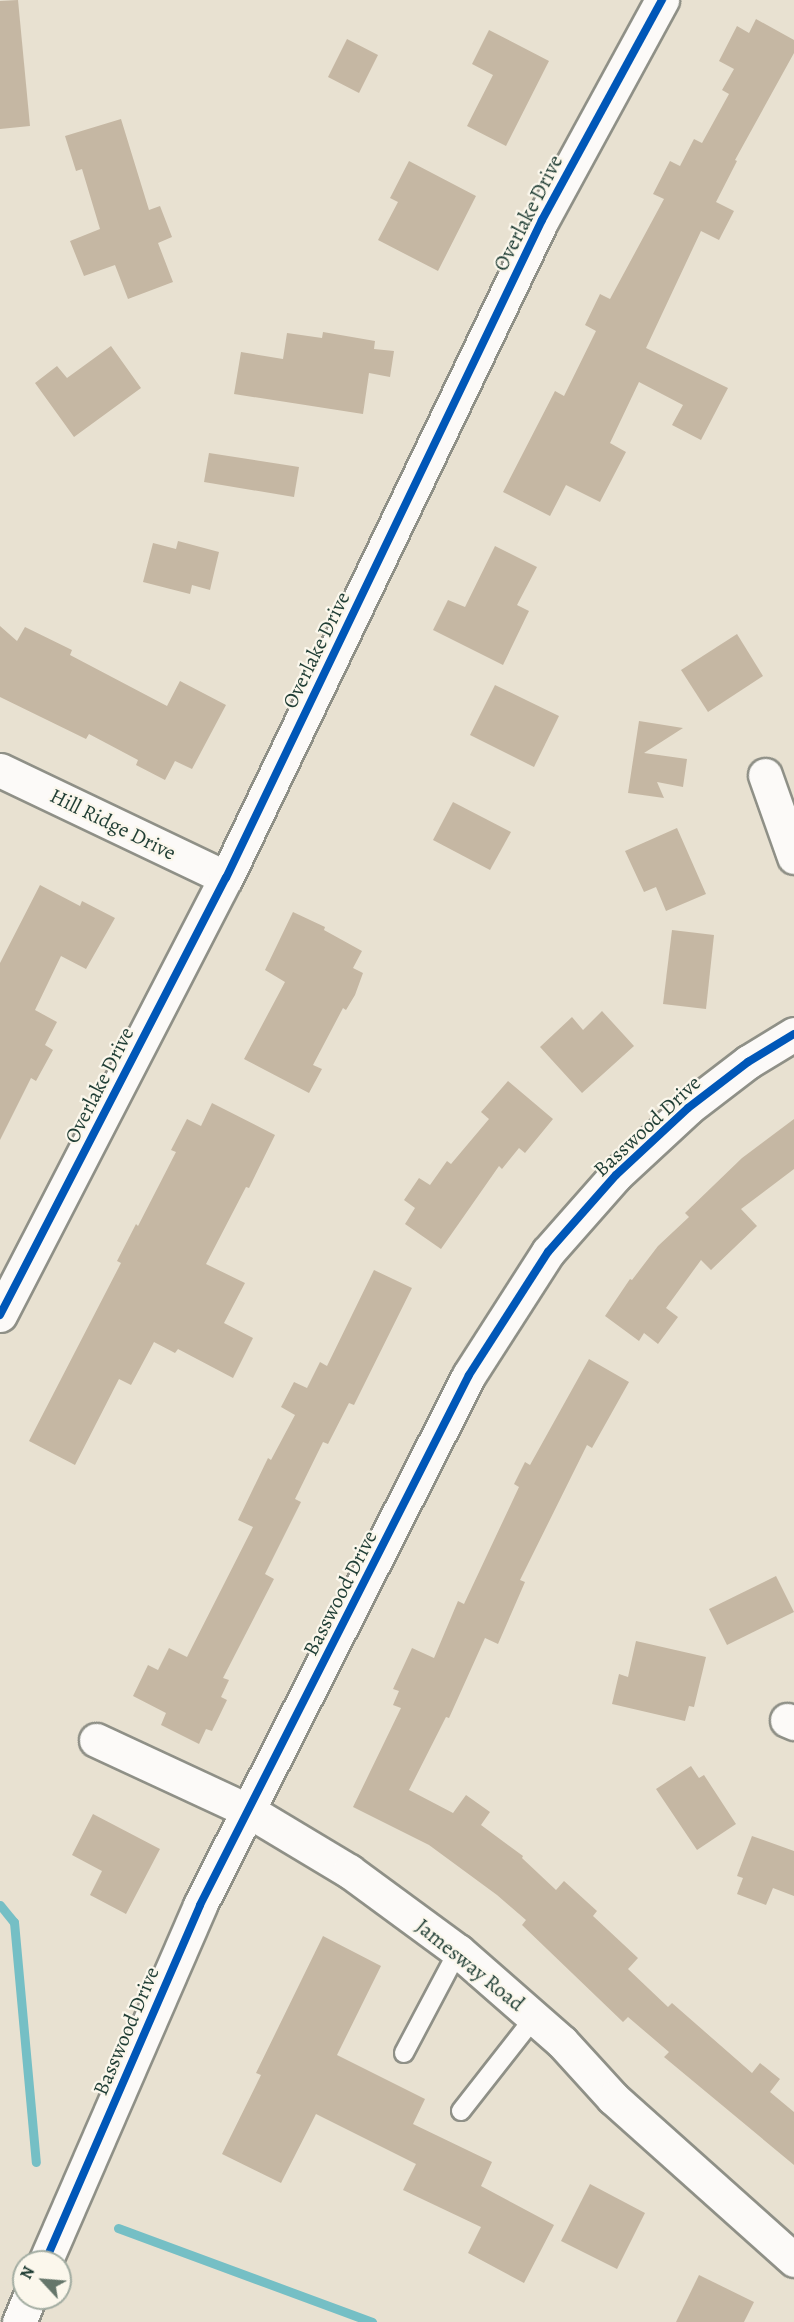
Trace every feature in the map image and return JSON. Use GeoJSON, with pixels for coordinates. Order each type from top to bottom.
{"type":"FeatureCollection","features":[{"type":"Feature","properties":{"kind":"street","name":"Overlake Drive"},"geometry":{"type":"LineString","coordinates":[[0,1315],[226,878],[542,220],[662,0]]}},
{"type":"Feature","properties":{"kind":"street","name":"Hill Ridge Drive"},"geometry":{"type":"LineString","coordinates":[[0,770],[226,878]]}},
{"type":"Feature","properties":{"kind":"street"},"geometry":{"type":"LineString","coordinates":[[765,775],[794,857]]}},
{"type":"Feature","properties":{"kind":"street","name":"Basswood Drive"},"geometry":{"type":"LineString","coordinates":[[50,2250],[200,1905],[469,1375],[548,1252],[616,1176],[688,1108],[748,1062],[794,1034]]}},
{"type":"Feature","properties":{"kind":"street","name":"Jamesway Road"},"geometry":{"type":"LineString","coordinates":[[96,1740],[249,1811],[349,1871],[458,1951],[562,2043],[612,2098],[794,2260]]}},
{"type":"Feature","properties":{"kind":"lane"},"geometry":{"type":"LineString","coordinates":[[404,2053],[458,1951]]}},
{"type":"Feature","properties":{"kind":"lane"},"geometry":{"type":"LineString","coordinates":[[461,2111],[534,2018]]}},
{"type":"Feature","properties":{"kind":"building"},"geometry":{"type":"Polygon","coordinates":[[[18,0],[30,126],[0,129],[0,1],[18,0]]]}},
{"type":"Feature","properties":{"kind":"building"},"geometry":{"type":"Polygon","coordinates":[[[756,19],[794,40],[794,53],[735,160],[737,161],[716,202],[734,211],[719,240],[701,231],[646,348],[728,388],[701,440],[672,425],[683,405],[639,382],[610,443],[626,452],[600,502],[566,485],[550,516],[503,492],[555,391],[564,396],[596,331],[585,325],[600,294],[610,299],[664,199],[653,194],[670,161],[680,166],[694,139],[702,143],[729,94],[722,90],[734,69],[719,61],[737,26],[749,33],[756,19]]]}},
{"type":"Feature","properties":{"kind":"building"},"geometry":{"type":"Polygon","coordinates":[[[489,30],[549,61],[506,146],[467,126],[493,75],[472,64],[489,30]]]}},
{"type":"Feature","properties":{"kind":"building"},"geometry":{"type":"Polygon","coordinates":[[[347,39],[378,55],[359,93],[328,77],[347,39]]]}},
{"type":"Feature","properties":{"kind":"building"},"geometry":{"type":"Polygon","coordinates":[[[121,119],[149,210],[160,206],[172,237],[158,243],[173,282],[128,299],[115,265],[84,276],[70,241],[100,229],[82,169],[76,171],[65,136],[121,119]]]}},
{"type":"Feature","properties":{"kind":"building"},"geometry":{"type":"Polygon","coordinates":[[[409,161],[476,196],[438,271],[378,240],[398,202],[390,198],[409,161]]]}},
{"type":"Feature","properties":{"kind":"building"},"geometry":{"type":"Polygon","coordinates":[[[323,332],[375,341],[374,349],[394,351],[390,377],[369,373],[363,414],[234,394],[241,352],[283,359],[287,333],[322,338],[323,332]]]}},
{"type":"Feature","properties":{"kind":"building"},"geometry":{"type":"Polygon","coordinates":[[[111,346],[141,388],[74,437],[35,383],[57,366],[67,378],[111,346]]]}},
{"type":"Feature","properties":{"kind":"building"},"geometry":{"type":"Polygon","coordinates":[[[209,453],[299,467],[294,497],[204,482],[209,453]]]}},
{"type":"Feature","properties":{"kind":"building"},"geometry":{"type":"Polygon","coordinates":[[[178,541],[219,552],[210,590],[192,585],[190,594],[143,582],[153,543],[176,549],[178,541]]]}},
{"type":"Feature","properties":{"kind":"building"},"geometry":{"type":"Polygon","coordinates":[[[495,546],[537,567],[517,605],[529,611],[503,665],[433,630],[448,600],[465,607],[495,546]]]}},
{"type":"Feature","properties":{"kind":"building"},"geometry":{"type":"Polygon","coordinates":[[[0,626],[17,641],[25,627],[72,650],[70,655],[167,706],[180,681],[226,705],[192,769],[175,761],[165,780],[136,765],[138,760],[89,734],[86,739],[0,697],[0,626]]]}},
{"type":"Feature","properties":{"kind":"building"},"geometry":{"type":"Polygon","coordinates":[[[737,634],[763,676],[708,712],[681,670],[737,634]]]}},
{"type":"Feature","properties":{"kind":"building"},"geometry":{"type":"Polygon","coordinates":[[[495,685],[559,716],[534,767],[470,735],[495,685]]]}},
{"type":"Feature","properties":{"kind":"building"},"geometry":{"type":"Polygon","coordinates":[[[639,721],[683,728],[644,753],[687,759],[683,787],[657,782],[664,798],[628,793],[639,721]]]}},
{"type":"Feature","properties":{"kind":"building"},"geometry":{"type":"Polygon","coordinates":[[[453,802],[511,832],[490,870],[433,840],[453,802]]]}},
{"type":"Feature","properties":{"kind":"building"},"geometry":{"type":"Polygon","coordinates":[[[677,828],[706,894],[666,911],[656,887],[644,892],[625,851],[677,828]]]}},
{"type":"Feature","properties":{"kind":"building"},"geometry":{"type":"Polygon","coordinates":[[[40,885],[80,906],[82,901],[115,918],[86,969],[61,956],[35,1010],[57,1022],[45,1045],[53,1050],[36,1081],[31,1078],[0,1140],[0,963],[40,885]]]}},
{"type":"Feature","properties":{"kind":"building"},"geometry":{"type":"Polygon","coordinates":[[[293,912],[325,927],[324,930],[362,951],[353,968],[363,973],[355,995],[346,1010],[343,1008],[313,1065],[322,1069],[309,1093],[244,1059],[285,982],[265,970],[293,912]]]}},
{"type":"Feature","properties":{"kind":"building"},"geometry":{"type":"Polygon","coordinates":[[[672,930],[714,935],[706,1009],[663,1004],[672,930]]]}},
{"type":"Feature","properties":{"kind":"building"},"geometry":{"type":"Polygon","coordinates":[[[602,1011],[634,1046],[582,1093],[540,1047],[572,1017],[583,1030],[602,1011]]]}},
{"type":"Feature","properties":{"kind":"building"},"geometry":{"type":"Polygon","coordinates":[[[508,1081],[553,1119],[525,1153],[519,1148],[502,1169],[499,1166],[441,1249],[405,1224],[415,1208],[404,1200],[419,1178],[430,1185],[447,1161],[451,1164],[489,1119],[481,1112],[508,1081]]]}},
{"type":"Feature","properties":{"kind":"building"},"geometry":{"type":"Polygon","coordinates":[[[212,1103],[275,1135],[249,1188],[246,1187],[206,1264],[245,1283],[224,1323],[253,1338],[233,1378],[178,1349],[175,1353],[154,1342],[131,1385],[119,1379],[75,1465],[29,1441],[121,1263],[117,1261],[136,1224],[138,1226],[176,1152],[171,1150],[187,1119],[201,1126],[212,1103]]]}},
{"type":"Feature","properties":{"kind":"building"},"geometry":{"type":"Polygon","coordinates":[[[794,1119],[794,1169],[741,1209],[757,1226],[711,1270],[701,1260],[666,1308],[678,1317],[658,1344],[644,1333],[639,1341],[605,1316],[630,1279],[632,1280],[658,1246],[689,1217],[685,1213],[742,1158],[794,1119]]]}},
{"type":"Feature","properties":{"kind":"building"},"geometry":{"type":"Polygon","coordinates":[[[374,1270],[412,1288],[354,1405],[349,1403],[328,1444],[323,1442],[295,1499],[301,1502],[265,1574],[274,1579],[223,1678],[229,1680],[221,1697],[227,1700],[212,1731],[206,1729],[199,1744],[161,1725],[166,1713],[133,1696],[148,1665],[158,1670],[169,1648],[187,1657],[253,1527],[238,1520],[268,1458],[271,1460],[295,1415],[281,1407],[294,1382],[307,1388],[320,1362],[327,1366],[374,1270]]]}},
{"type":"Feature","properties":{"kind":"building"},"geometry":{"type":"Polygon","coordinates":[[[589,1359],[629,1382],[592,1448],[587,1445],[520,1580],[525,1582],[498,1644],[485,1638],[449,1718],[446,1717],[409,1790],[453,1813],[466,1795],[490,1812],[481,1825],[523,1856],[522,1858],[556,1890],[564,1881],[597,1911],[593,1916],[638,1958],[628,1969],[668,2007],[672,2003],[752,2073],[760,2063],[780,2079],[770,2092],[794,2112],[794,2165],[664,2057],[669,2052],[628,2017],[623,2022],[522,1925],[526,1920],[497,1895],[429,1845],[353,1807],[401,1708],[393,1705],[399,1691],[393,1689],[412,1648],[434,1658],[458,1601],[464,1604],[519,1487],[514,1484],[525,1462],[530,1465],[589,1359]]]}},
{"type":"Feature","properties":{"kind":"building"},"geometry":{"type":"Polygon","coordinates":[[[776,1576],[794,1612],[727,1645],[709,1609],[776,1576]]]}},
{"type":"Feature","properties":{"kind":"building"},"geometry":{"type":"Polygon","coordinates":[[[636,1641],[706,1657],[694,1707],[689,1706],[685,1721],[612,1704],[619,1674],[628,1677],[636,1641]]]}},
{"type":"Feature","properties":{"kind":"building"},"geometry":{"type":"Polygon","coordinates":[[[691,1766],[699,1778],[704,1775],[736,1824],[697,1850],[656,1789],[691,1766]]]}},
{"type":"Feature","properties":{"kind":"building"},"geometry":{"type":"Polygon","coordinates":[[[93,1814],[160,1849],[126,1914],[90,1895],[102,1871],[72,1855],[93,1814]]]}},
{"type":"Feature","properties":{"kind":"building"},"geometry":{"type":"Polygon","coordinates":[[[752,1836],[794,1851],[794,1896],[773,1888],[766,1905],[737,1894],[743,1878],[737,1876],[752,1836]]]}},
{"type":"Feature","properties":{"kind":"building"},"geometry":{"type":"Polygon","coordinates":[[[323,1936],[381,1966],[337,2055],[425,2099],[413,2124],[492,2162],[481,2186],[554,2225],[524,2283],[468,2253],[481,2227],[403,2190],[416,2164],[316,2114],[281,2183],[222,2154],[261,2075],[256,2073],[323,1936]]]}},
{"type":"Feature","properties":{"kind":"building"},"geometry":{"type":"Polygon","coordinates":[[[590,2184],[645,2213],[617,2269],[561,2241],[590,2184]]]}},
{"type":"Feature","properties":{"kind":"building"},"geometry":{"type":"Polygon","coordinates":[[[699,2275],[754,2302],[744,2322],[676,2322],[699,2275]]]}},
{"type":"Feature","properties":{"kind":"waterway"},"geometry":{"type":"LineString","coordinates":[[0,1905],[14,1922],[36,2162]]}},
{"type":"Feature","properties":{"kind":"waterway"},"geometry":{"type":"LineString","coordinates":[[118,2228],[372,2322]]}},
{"type":"Feature","properties":{"kind":"cycle path"},"geometry":{"type":"LineString","coordinates":[[0,1315],[226,878],[542,220],[662,0]]}},
{"type":"Feature","properties":{"kind":"cycle path"},"geometry":{"type":"LineString","coordinates":[[50,2250],[200,1905],[469,1375],[548,1252],[616,1175],[688,1108],[748,1062],[794,1034]]}}]}
